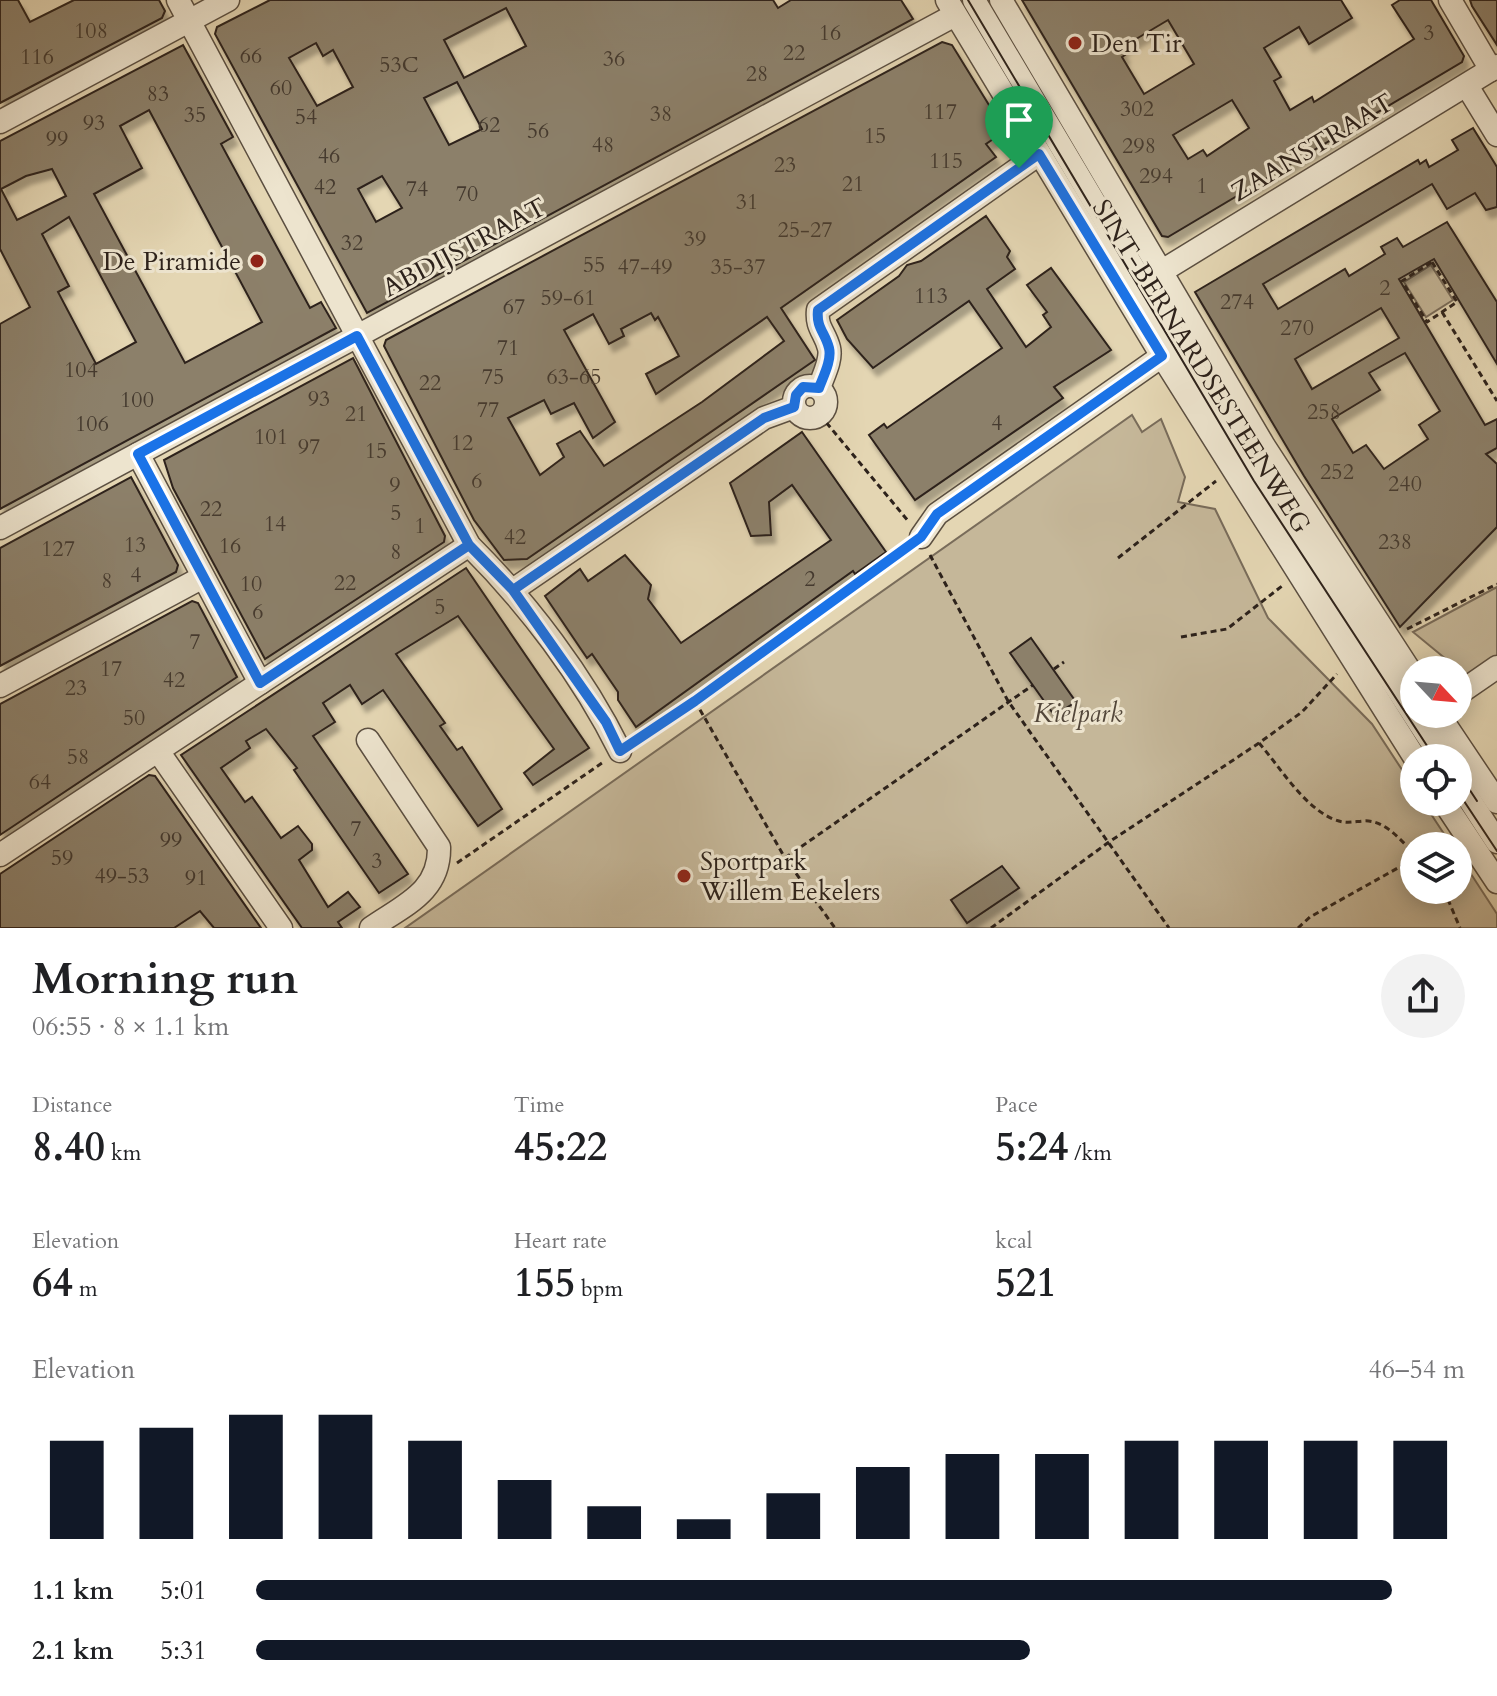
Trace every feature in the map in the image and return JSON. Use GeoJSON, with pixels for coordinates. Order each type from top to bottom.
{"type":"FeatureCollection","features":[{"type":"Feature","properties":{"kind":"street"},"geometry":{"type":"LineString","coordinates":[[178,0],[469,545],[513,590],[606,722],[620,751]]}},
{"type":"Feature","properties":{"kind":"street"},"geometry":{"type":"LineString","coordinates":[[0,122],[228,0]]}},
{"type":"Feature","properties":{"kind":"street"},"geometry":{"type":"LineString","coordinates":[[974,0],[1294,535],[1433,744]]}},
{"type":"Feature","properties":{"kind":"street","name":"SINT-BERNARDSESTEENWEG"},"geometry":{"type":"LineString","coordinates":[[1001,0],[1143,283],[1162,356],[1406,744]]}},
{"type":"Feature","properties":{"kind":"street"},"geometry":{"type":"LineString","coordinates":[[1450,0],[1494,68]]}},
{"type":"Feature","properties":{"kind":"street","name":"SINT-BERNARDSESTEENWEG"},"geometry":{"type":"LineString","coordinates":[[951,8],[1039,154],[1143,283],[1264,446],[1400,656]]}},
{"type":"Feature","properties":{"kind":"street","name":"ABDIJSTRAAT"},"geometry":{"type":"LineString","coordinates":[[0,528],[357,336],[951,8]]}},
{"type":"Feature","properties":{"kind":"street","name":"ZAANSTRAAT"},"geometry":{"type":"LineString","coordinates":[[1143,283],[1494,68]]}},
{"type":"Feature","properties":{"kind":"street"},"geometry":{"type":"LineString","coordinates":[[1467,86],[1497,135]]}},
{"type":"Feature","properties":{"kind":"street"},"geometry":{"type":"LineString","coordinates":[[794,407],[806,417],[820,415],[826,400],[819,388],[829,359],[829,346],[817,325],[818,310],[1039,154]]}},
{"type":"Feature","properties":{"kind":"street"},"geometry":{"type":"LineString","coordinates":[[921,537],[937,514],[1162,356]]}},
{"type":"Feature","properties":{"kind":"street"},"geometry":{"type":"LineString","coordinates":[[794,407],[796,395],[803,387],[819,388]]}},
{"type":"Feature","properties":{"kind":"street"},"geometry":{"type":"LineString","coordinates":[[513,590],[764,418],[794,407]]}},
{"type":"Feature","properties":{"kind":"street"},"geometry":{"type":"LineString","coordinates":[[138,454],[260,683]]}},
{"type":"Feature","properties":{"kind":"street"},"geometry":{"type":"LineString","coordinates":[[0,855],[469,545]]}},
{"type":"Feature","properties":{"kind":"street"},"geometry":{"type":"LineString","coordinates":[[0,686],[203,577]]}},
{"type":"Feature","properties":{"kind":"street"},"geometry":{"type":"LineString","coordinates":[[1472,684],[1497,667]]}},
{"type":"Feature","properties":{"kind":"street"},"geometry":{"type":"LineString","coordinates":[[1447,728],[1497,802]]}},
{"type":"Feature","properties":{"kind":"street"},"geometry":{"type":"LineString","coordinates":[[368,740],[439,847],[434,879],[422,893],[371,928]]}},
{"type":"Feature","properties":{"kind":"street"},"geometry":{"type":"LineString","coordinates":[[158,751],[281,928]]}},
{"type":"Feature","properties":{"kind":"street"},"geometry":{"type":"LineString","coordinates":[[1472,804],[1497,842]]}},
{"type":"Feature","properties":{"kind":"street"},"geometry":{"type":"LineString","coordinates":[[1453,816],[1497,882]]}},
{"type":"Feature","properties":{"kind":"path"},"geometry":{"type":"LineString","coordinates":[[1432,262],[1457,302],[1442,312],[1427,322],[1402,281],[1432,262]]}},
{"type":"Feature","properties":{"kind":"path"},"geometry":{"type":"LineString","coordinates":[[1442,312],[1497,401]]}},
{"type":"Feature","properties":{"kind":"path"},"geometry":{"type":"LineString","coordinates":[[820,415],[921,537],[1008,701],[1169,928]]}},
{"type":"Feature","properties":{"kind":"path"},"geometry":{"type":"LineString","coordinates":[[1118,558],[1232,469]]}},
{"type":"Feature","properties":{"kind":"path"},"geometry":{"type":"LineString","coordinates":[[434,879],[695,701],[921,537]]}},
{"type":"Feature","properties":{"kind":"path"},"geometry":{"type":"LineString","coordinates":[[1181,637],[1227,629],[1297,574]]}},
{"type":"Feature","properties":{"kind":"path"},"geometry":{"type":"LineString","coordinates":[[1399,634],[1497,584]]}},
{"type":"Feature","properties":{"kind":"path"},"geometry":{"type":"LineString","coordinates":[[1054,669],[1064,662]]}},
{"type":"Feature","properties":{"kind":"path"},"geometry":{"type":"LineString","coordinates":[[991,928],[1109,842],[1302,712],[1336,675],[1353,663]]}},
{"type":"Feature","properties":{"kind":"path"},"geometry":{"type":"LineString","coordinates":[[785,858],[1033,685]]}},
{"type":"Feature","properties":{"kind":"path"},"geometry":{"type":"LineString","coordinates":[[695,701],[785,858],[835,928]]}},
{"type":"Feature","properties":{"kind":"path"},"geometry":{"type":"LineString","coordinates":[[1259,743],[1313,805],[1331,818],[1352,825],[1365,820],[1393,832],[1400,840]]}},
{"type":"Feature","properties":{"kind":"path"},"geometry":{"type":"LineString","coordinates":[[1298,928],[1310,917],[1400,865]]}},
{"type":"Feature","properties":{"kind":"path"},"geometry":{"type":"LineString","coordinates":[[1450,904],[1460,928]]}},
{"type":"Feature","properties":{"kind":"green space"},"geometry":{"type":"Polygon","coordinates":[[[1431,265],[1453,300],[1426,317],[1404,282],[1431,265]]]}},
{"type":"Feature","properties":{"kind":"green space","name":"Kielpark"},"geometry":{"type":"Polygon","coordinates":[[[1132,415],[1142,432],[1161,419],[1185,477],[1178,502],[1215,509],[1268,618],[1372,724],[1400,767],[1400,816],[1432,816],[1443,832],[1400,832],[1400,904],[1472,904],[1472,876],[1497,914],[1497,928],[405,928],[1132,415]]]}},
{"type":"Feature","properties":{"kind":"green space"},"geometry":{"type":"Polygon","coordinates":[[[1497,587],[1497,659],[1472,676],[1472,656],[1442,656],[1413,632],[1497,587]]]}},
{"type":"Feature","properties":{"kind":"building"},"geometry":{"type":"Polygon","coordinates":[[[0,0],[18,0],[30,22],[74,0],[159,0],[165,11],[162,18],[0,103],[0,0]]]}},
{"type":"Feature","properties":{"kind":"building"},"geometry":{"type":"Polygon","coordinates":[[[270,0],[773,0],[778,8],[791,0],[901,0],[913,19],[367,313],[215,34],[217,27],[270,0]],[[506,8],[444,40],[464,78],[526,46],[506,8]],[[316,43],[289,58],[317,106],[353,87],[333,50],[323,56],[316,43]],[[457,82],[424,98],[449,145],[482,129],[457,82]],[[382,176],[358,189],[376,222],[402,208],[382,176]]]}},
{"type":"Feature","properties":{"kind":"building"},"geometry":{"type":"Polygon","coordinates":[[[1022,0],[1341,0],[1352,18],[1309,44],[1299,27],[1264,48],[1281,77],[1274,81],[1290,110],[1312,97],[1314,102],[1414,39],[1392,5],[1400,0],[1431,0],[1464,56],[1462,62],[1168,237],[1162,236],[1022,0]],[[1168,20],[1121,48],[1125,55],[1122,57],[1144,94],[1194,64],[1168,20]],[[1232,100],[1173,135],[1188,159],[1203,150],[1207,156],[1249,128],[1232,100]]]}},
{"type":"Feature","properties":{"kind":"building"},"geometry":{"type":"Polygon","coordinates":[[[1470,0],[1497,0],[1497,45],[1472,6],[1470,0]]]}},
{"type":"Feature","properties":{"kind":"building"},"geometry":{"type":"Polygon","coordinates":[[[942,42],[952,45],[1005,131],[986,144],[996,157],[781,308],[815,360],[527,559],[504,560],[474,520],[384,346],[386,340],[942,42]],[[651,313],[621,329],[624,336],[609,344],[593,314],[564,330],[615,422],[593,438],[574,403],[551,414],[544,400],[508,418],[540,475],[564,457],[557,444],[580,431],[604,466],[702,402],[784,341],[767,317],[656,394],[646,374],[679,356],[658,317],[655,320],[651,313]]]}},
{"type":"Feature","properties":{"kind":"building"},"geometry":{"type":"Polygon","coordinates":[[[183,45],[233,137],[221,144],[310,308],[321,302],[336,328],[0,509],[0,324],[30,307],[0,249],[0,141],[183,45]],[[149,110],[120,126],[142,168],[94,194],[185,363],[262,322],[149,110]],[[52,169],[26,176],[1,189],[17,220],[66,196],[52,169]],[[69,217],[42,234],[69,286],[58,292],[96,364],[136,342],[69,217]]]}},
{"type":"Feature","properties":{"kind":"building"},"geometry":{"type":"Polygon","coordinates":[[[1473,128],[1497,167],[1497,207],[1486,210],[1475,193],[1447,209],[1432,184],[1263,284],[1278,309],[1345,269],[1349,276],[1385,254],[1381,247],[1397,238],[1403,247],[1447,222],[1497,302],[1497,364],[1434,259],[1399,279],[1485,425],[1497,419],[1497,448],[1486,454],[1497,464],[1497,527],[1400,627],[1304,476],[1195,292],[1418,160],[1420,164],[1426,160],[1429,167],[1458,150],[1452,140],[1473,128]],[[1381,308],[1295,359],[1312,389],[1399,338],[1381,308]],[[1405,353],[1369,373],[1380,390],[1332,419],[1353,453],[1366,445],[1384,469],[1428,439],[1419,425],[1440,411],[1405,353]]]}},
{"type":"Feature","properties":{"kind":"building"},"geometry":{"type":"Polygon","coordinates":[[[986,216],[1010,251],[1007,257],[1015,269],[987,289],[1026,347],[1051,327],[1043,315],[1047,312],[1027,285],[1051,268],[1111,350],[1054,387],[1063,398],[915,500],[869,435],[884,424],[887,428],[1002,348],[969,301],[873,368],[847,339],[837,320],[899,276],[907,265],[921,261],[986,216]]]}},
{"type":"Feature","properties":{"kind":"building"},"geometry":{"type":"Polygon","coordinates":[[[353,358],[445,536],[444,542],[265,659],[173,488],[164,460],[353,358]]]}},
{"type":"Feature","properties":{"kind":"building"},"geometry":{"type":"Polygon","coordinates":[[[802,432],[886,552],[855,574],[853,571],[636,727],[618,700],[618,692],[592,654],[587,658],[545,596],[580,569],[588,581],[625,555],[651,585],[648,599],[681,643],[831,540],[792,485],[769,502],[771,535],[751,536],[730,483],[802,432]]]}},
{"type":"Feature","properties":{"kind":"building"},"geometry":{"type":"Polygon","coordinates":[[[131,477],[178,565],[176,572],[0,666],[0,548],[131,477]]]}},
{"type":"Feature","properties":{"kind":"building"},"geometry":{"type":"Polygon","coordinates":[[[466,568],[589,748],[533,785],[524,773],[554,749],[458,616],[396,654],[445,723],[440,726],[457,750],[462,747],[502,809],[478,826],[383,690],[362,704],[350,685],[323,703],[335,722],[313,736],[408,874],[379,893],[294,770],[297,768],[266,729],[246,741],[250,748],[221,768],[245,802],[252,797],[281,838],[298,826],[312,844],[312,850],[299,860],[328,907],[348,892],[360,907],[338,922],[342,928],[302,928],[181,755],[466,568]]]}},
{"type":"Feature","properties":{"kind":"building"},"geometry":{"type":"Polygon","coordinates":[[[192,601],[198,603],[237,677],[0,835],[0,704],[192,601]]]}},
{"type":"Feature","properties":{"kind":"building"},"geometry":{"type":"Polygon","coordinates":[[[1031,638],[1076,702],[1054,715],[1010,653],[1031,638]]]}},
{"type":"Feature","properties":{"kind":"building"},"geometry":{"type":"Polygon","coordinates":[[[149,775],[155,776],[261,928],[214,928],[200,911],[174,928],[0,928],[0,874],[149,775]]]}},
{"type":"Feature","properties":{"kind":"building"},"geometry":{"type":"Polygon","coordinates":[[[1002,866],[1019,888],[967,923],[951,900],[1002,866]]]}},
{"type":"Feature","properties":{"kind":"tram line"},"geometry":{"type":"LineString","coordinates":[[968,0],[1254,481],[1426,744]]}},
{"type":"Feature","properties":{"kind":"tram line"},"geometry":{"type":"LineString","coordinates":[[1472,793],[1477,801]]}},
{"type":"Feature","properties":{"kind":"tram line"},"geometry":{"type":"LineString","coordinates":[[1472,813],[1497,851]]}},
{"type":"Feature","properties":{"kind":"place","name":"Den Tir"},"geometry":{"type":"Point","coordinates":[1075,43]}},
{"type":"Feature","properties":{"kind":"place","name":"De Piramide"},"geometry":{"type":"Point","coordinates":[257,261]}},
{"type":"Feature","properties":{"kind":"place","name":"Sportpark Willem Eekelers"},"geometry":{"type":"Point","coordinates":[684,876]}},
{"type":"Feature","properties":{"kind":"route"},"geometry":{"type":"LineString","coordinates":[[1019,168],[818,310],[817,325],[829,346],[829,359],[819,388],[803,387],[796,395],[794,407],[764,418],[513,590],[469,545],[260,683],[138,454],[357,336],[469,545],[513,590],[606,722],[620,751],[695,701],[921,537],[937,514],[1162,356],[1039,154],[1019,168]]}}]}
